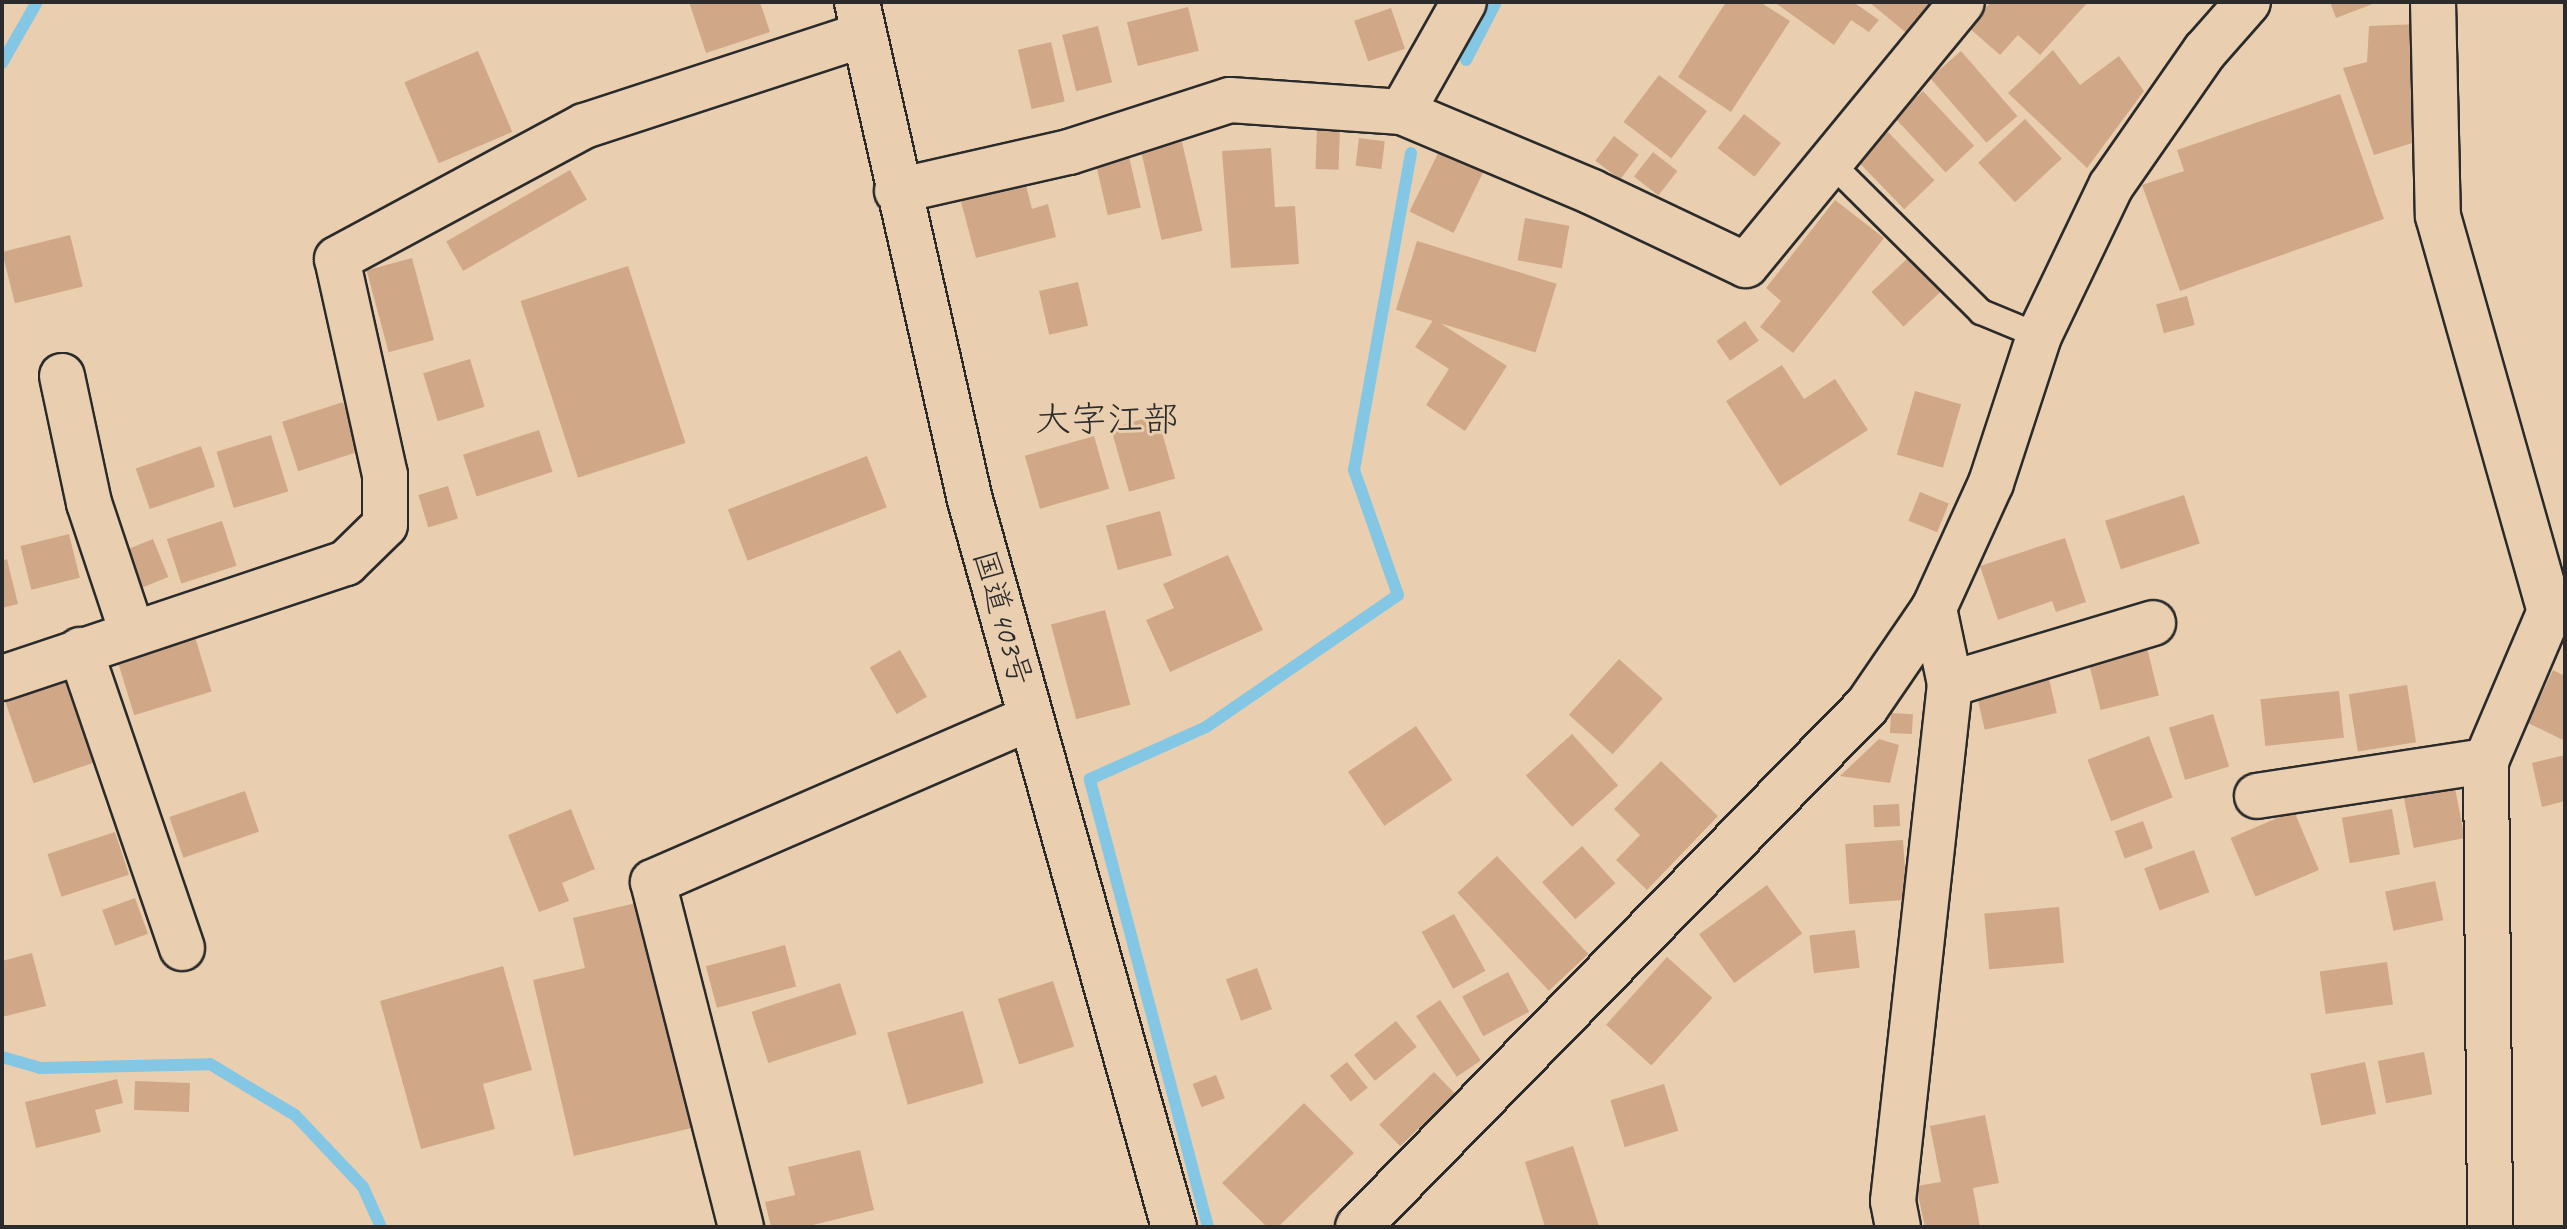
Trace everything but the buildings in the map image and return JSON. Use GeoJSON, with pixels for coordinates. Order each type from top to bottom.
{"type":"FeatureCollection","features":[{"type":"Feature","properties":{"kind":"main road"},"geometry":{"type":"LineString","coordinates":[[1402,112],[1464,2]]}},
{"type":"Feature","properties":{"kind":"main road"},"geometry":{"type":"LineString","coordinates":[[897,191],[1069,152],[1230,100],[1402,112],[1592,192],[1746,265],[1962,2]]}},
{"type":"Feature","properties":{"kind":"main road"},"geometry":{"type":"LineString","coordinates":[[1358,1227],[1867,706],[1934,608],[1991,483],[2039,336],[2111,186],[2205,51],[2248,2]]}},
{"type":"Feature","properties":{"kind":"main road"},"geometry":{"type":"LineString","coordinates":[[2433,2],[2438,216],[2550,611],[2486,761],[2490,1227]]}},
{"type":"Feature","properties":{"kind":"main road"},"geometry":{"type":"LineString","coordinates":[[2,678],[132,632],[346,563],[385,525],[385,475],[337,259],[584,126],[860,18]]}},
{"type":"Feature","properties":{"kind":"main road","name":"国道403号"},"geometry":{"type":"LineString","coordinates":[[860,18],[897,191],[970,500],[1174,1227]]}},
{"type":"Feature","properties":{"kind":"main road"},"geometry":{"type":"LineString","coordinates":[[62,376],[89,503],[132,632]]}},
{"type":"Feature","properties":{"kind":"main road"},"geometry":{"type":"LineString","coordinates":[[1898,1227],[1894,1186],[1950,684],[1934,608]]}},
{"type":"Feature","properties":{"kind":"main road"},"geometry":{"type":"LineString","coordinates":[[1950,684],[2153,623]]}},
{"type":"Feature","properties":{"kind":"main road"},"geometry":{"type":"LineString","coordinates":[[80,650],[182,948]]}},
{"type":"Feature","properties":{"kind":"main road"},"geometry":{"type":"LineString","coordinates":[[741,1227],[653,882],[1030,718]]}},
{"type":"Feature","properties":{"kind":"main road"},"geometry":{"type":"LineString","coordinates":[[2257,796],[2486,761]]}},
{"type":"Feature","properties":{"kind":"lane"},"geometry":{"type":"LineString","coordinates":[[1830,162],[1981,312],[2039,336]]}},
{"type":"Feature","properties":{"kind":"waterway"},"geometry":{"type":"LineString","coordinates":[[2,63],[37,2]]}},
{"type":"Feature","properties":{"kind":"waterway"},"geometry":{"type":"LineString","coordinates":[[1466,60],[1496,2]]}},
{"type":"Feature","properties":{"kind":"waterway"},"geometry":{"type":"LineString","coordinates":[[1208,1227],[1090,779],[1206,727],[1398,595],[1354,470],[1411,153]]}},
{"type":"Feature","properties":{"kind":"waterway"},"geometry":{"type":"LineString","coordinates":[[2,1057],[40,1068],[210,1064],[295,1115],[363,1187],[381,1227]]}},
{"type":"Feature","properties":{"kind":"district","name":"大字江部"},"geometry":{"type":"Point","coordinates":[1107,420]}}]}
